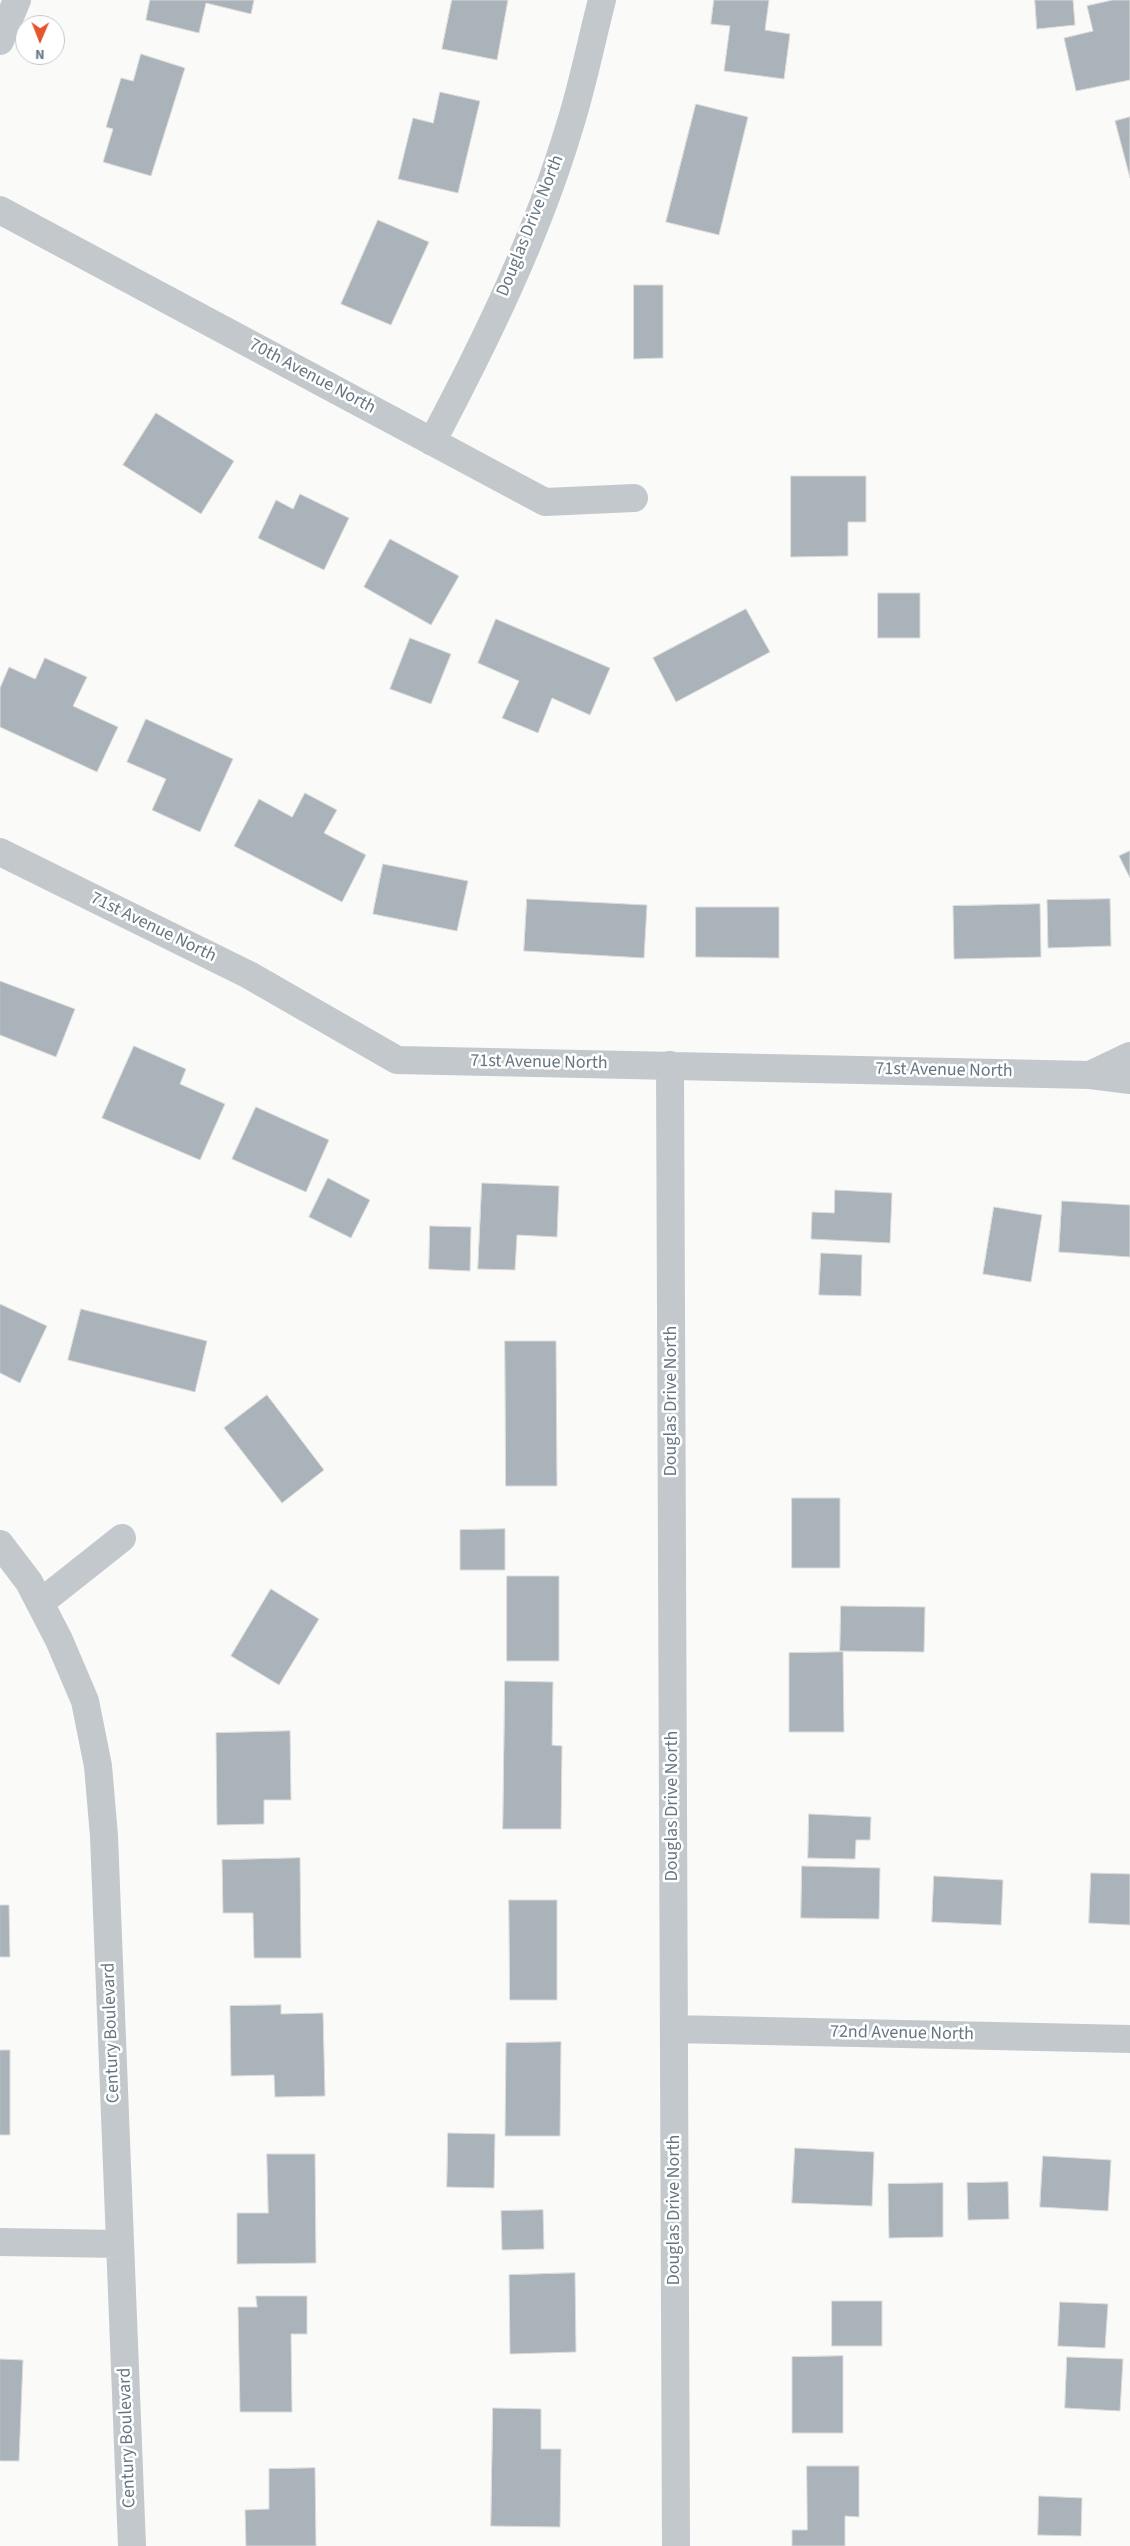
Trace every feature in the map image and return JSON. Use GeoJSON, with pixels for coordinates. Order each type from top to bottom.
{"type":"FeatureCollection","features":[{"type":"Feature","properties":{"kind":"street"},"geometry":{"type":"LineString","coordinates":[[0,40],[17,0]]}},
{"type":"Feature","properties":{"kind":"street","name":"Douglas Drive North"},"geometry":{"type":"LineString","coordinates":[[432,442],[464,382],[524,255],[570,126],[602,0]]}},
{"type":"Feature","properties":{"kind":"street","name":"70th Avenue North"},"geometry":{"type":"LineString","coordinates":[[0,210],[546,502],[634,498]]}},
{"type":"Feature","properties":{"kind":"street","name":"71st Avenue North"},"geometry":{"type":"LineString","coordinates":[[0,852],[248,976],[397,1060],[1090,1075],[1130,1080]]}},
{"type":"Feature","properties":{"kind":"street"},"geometry":{"type":"LineString","coordinates":[[1090,1075],[1130,1056]]}},
{"type":"Feature","properties":{"kind":"street","name":"Douglas Drive North"},"geometry":{"type":"LineString","coordinates":[[670,1065],[676,2546]]}},
{"type":"Feature","properties":{"kind":"street"},"geometry":{"type":"LineString","coordinates":[[40,1603],[122,1538]]}},
{"type":"Feature","properties":{"kind":"street","name":"Century Boulevard"},"geometry":{"type":"LineString","coordinates":[[0,1544],[29,1582],[86,1700],[98,1766],[104,1846],[132,2546]]}},
{"type":"Feature","properties":{"kind":"street","name":"72nd Avenue North"},"geometry":{"type":"LineString","coordinates":[[674,2029],[1130,2039]]}},
{"type":"Feature","properties":{"kind":"street"},"geometry":{"type":"LineString","coordinates":[[0,2242],[120,2244]]}},
{"type":"Feature","properties":{"kind":"building"},"geometry":{"type":"Polygon","coordinates":[[[150,0],[254,0],[251,14],[206,3],[199,33],[146,20],[150,0]]]}},
{"type":"Feature","properties":{"kind":"building"},"geometry":{"type":"Polygon","coordinates":[[[452,0],[508,0],[497,60],[442,49],[452,0]]]}},
{"type":"Feature","properties":{"kind":"building"},"geometry":{"type":"Polygon","coordinates":[[[714,0],[769,0],[765,30],[790,34],[784,79],[724,71],[730,26],[711,24],[714,0]]]}},
{"type":"Feature","properties":{"kind":"building"},"geometry":{"type":"Polygon","coordinates":[[[1035,0],[1073,0],[1075,25],[1037,29],[1035,0]]]}},
{"type":"Feature","properties":{"kind":"building"},"geometry":{"type":"Polygon","coordinates":[[[1113,0],[1130,0],[1130,80],[1076,91],[1064,38],[1093,31],[1087,6],[1113,0]]]}},
{"type":"Feature","properties":{"kind":"building"},"geometry":{"type":"Polygon","coordinates":[[[141,54],[185,68],[151,176],[103,162],[113,129],[106,127],[121,78],[133,81],[141,54]]]}},
{"type":"Feature","properties":{"kind":"building"},"geometry":{"type":"Polygon","coordinates":[[[440,92],[480,101],[458,193],[398,179],[413,118],[433,123],[440,92]]]}},
{"type":"Feature","properties":{"kind":"building"},"geometry":{"type":"Polygon","coordinates":[[[696,104],[748,117],[719,235],[666,222],[696,104]]]}},
{"type":"Feature","properties":{"kind":"building"},"geometry":{"type":"Polygon","coordinates":[[[1130,117],[1130,178],[1115,121],[1130,117]]]}},
{"type":"Feature","properties":{"kind":"building"},"geometry":{"type":"Polygon","coordinates":[[[378,220],[429,242],[391,325],[341,304],[378,220]]]}},
{"type":"Feature","properties":{"kind":"building"},"geometry":{"type":"Polygon","coordinates":[[[634,285],[663,285],[663,358],[634,359],[634,285]]]}},
{"type":"Feature","properties":{"kind":"building"},"geometry":{"type":"Polygon","coordinates":[[[156,413],[234,461],[201,514],[123,465],[156,413]]]}},
{"type":"Feature","properties":{"kind":"building"},"geometry":{"type":"Polygon","coordinates":[[[791,476],[866,476],[866,522],[848,522],[848,556],[791,557],[791,476]]]}},
{"type":"Feature","properties":{"kind":"building"},"geometry":{"type":"Polygon","coordinates":[[[300,494],[349,518],[324,570],[258,538],[276,500],[293,509],[300,494]]]}},
{"type":"Feature","properties":{"kind":"building"},"geometry":{"type":"Polygon","coordinates":[[[390,539],[459,576],[431,625],[364,587],[390,539]]]}},
{"type":"Feature","properties":{"kind":"building"},"geometry":{"type":"Polygon","coordinates":[[[878,593],[920,593],[920,638],[878,638],[878,593]]]}},
{"type":"Feature","properties":{"kind":"building"},"geometry":{"type":"Polygon","coordinates":[[[746,609],[770,652],[676,702],[653,658],[746,609]]]}},
{"type":"Feature","properties":{"kind":"building"},"geometry":{"type":"Polygon","coordinates":[[[496,619],[610,668],[590,715],[552,698],[538,733],[502,718],[519,681],[478,663],[496,619]]]}},
{"type":"Feature","properties":{"kind":"building"},"geometry":{"type":"Polygon","coordinates":[[[410,638],[451,654],[431,704],[390,689],[410,638]]]}},
{"type":"Feature","properties":{"kind":"building"},"geometry":{"type":"Polygon","coordinates":[[[45,658],[87,677],[73,706],[118,727],[97,772],[0,727],[0,688],[9,667],[35,679],[45,658]]]}},
{"type":"Feature","properties":{"kind":"building"},"geometry":{"type":"Polygon","coordinates":[[[146,719],[233,759],[200,832],[152,810],[166,779],[127,762],[146,719]]]}},
{"type":"Feature","properties":{"kind":"building"},"geometry":{"type":"Polygon","coordinates":[[[305,793],[337,810],[324,833],[366,855],[342,902],[234,846],[259,799],[292,817],[305,793]]]}},
{"type":"Feature","properties":{"kind":"building"},"geometry":{"type":"Polygon","coordinates":[[[1130,851],[1130,878],[1119,856],[1130,851]]]}},
{"type":"Feature","properties":{"kind":"building"},"geometry":{"type":"Polygon","coordinates":[[[383,864],[468,881],[457,931],[373,914],[383,864]]]}},
{"type":"Feature","properties":{"kind":"building"},"geometry":{"type":"Polygon","coordinates":[[[527,899],[647,905],[644,958],[524,951],[527,899]]]}},
{"type":"Feature","properties":{"kind":"building"},"geometry":{"type":"Polygon","coordinates":[[[1110,899],[1111,946],[1048,948],[1047,900],[1110,899]]]}},
{"type":"Feature","properties":{"kind":"building"},"geometry":{"type":"Polygon","coordinates":[[[1040,904],[1041,957],[954,959],[953,906],[1040,904]]]}},
{"type":"Feature","properties":{"kind":"building"},"geometry":{"type":"Polygon","coordinates":[[[696,907],[779,907],[779,958],[696,957],[696,907]]]}},
{"type":"Feature","properties":{"kind":"building"},"geometry":{"type":"Polygon","coordinates":[[[0,981],[75,1009],[56,1057],[0,1035],[0,981]]]}},
{"type":"Feature","properties":{"kind":"building"},"geometry":{"type":"Polygon","coordinates":[[[134,1046],[186,1069],[180,1084],[225,1104],[200,1160],[102,1118],[134,1046]]]}},
{"type":"Feature","properties":{"kind":"building"},"geometry":{"type":"Polygon","coordinates":[[[256,1107],[329,1140],[306,1192],[232,1159],[256,1107]]]}},
{"type":"Feature","properties":{"kind":"building"},"geometry":{"type":"Polygon","coordinates":[[[328,1178],[370,1200],[351,1238],[309,1217],[328,1178]]]}},
{"type":"Feature","properties":{"kind":"building"},"geometry":{"type":"Polygon","coordinates":[[[482,1183],[559,1186],[557,1237],[517,1235],[515,1270],[478,1269],[482,1183]]]}},
{"type":"Feature","properties":{"kind":"building"},"geometry":{"type":"Polygon","coordinates":[[[835,1190],[892,1193],[890,1243],[811,1239],[812,1212],[834,1213],[835,1190]]]}},
{"type":"Feature","properties":{"kind":"building"},"geometry":{"type":"Polygon","coordinates":[[[1062,1201],[1130,1205],[1130,1257],[1059,1252],[1062,1201]]]}},
{"type":"Feature","properties":{"kind":"building"},"geometry":{"type":"Polygon","coordinates":[[[994,1207],[1042,1215],[1031,1282],[983,1274],[994,1207]]]}},
{"type":"Feature","properties":{"kind":"building"},"geometry":{"type":"Polygon","coordinates":[[[430,1226],[471,1227],[470,1271],[429,1269],[430,1226]]]}},
{"type":"Feature","properties":{"kind":"building"},"geometry":{"type":"Polygon","coordinates":[[[821,1253],[862,1255],[861,1296],[819,1295],[821,1253]]]}},
{"type":"Feature","properties":{"kind":"building"},"geometry":{"type":"Polygon","coordinates":[[[0,1304],[47,1326],[20,1383],[0,1373],[0,1304]]]}},
{"type":"Feature","properties":{"kind":"building"},"geometry":{"type":"Polygon","coordinates":[[[81,1309],[207,1341],[195,1392],[68,1360],[81,1309]]]}},
{"type":"Feature","properties":{"kind":"building"},"geometry":{"type":"Polygon","coordinates":[[[505,1341],[556,1341],[557,1486],[506,1486],[505,1341]]]}},
{"type":"Feature","properties":{"kind":"building"},"geometry":{"type":"Polygon","coordinates":[[[267,1395],[324,1470],[282,1503],[224,1428],[267,1395]]]}},
{"type":"Feature","properties":{"kind":"building"},"geometry":{"type":"Polygon","coordinates":[[[792,1498],[840,1498],[840,1568],[792,1568],[792,1498]]]}},
{"type":"Feature","properties":{"kind":"building"},"geometry":{"type":"Polygon","coordinates":[[[505,1529],[505,1570],[460,1570],[460,1530],[505,1529]]]}},
{"type":"Feature","properties":{"kind":"building"},"geometry":{"type":"Polygon","coordinates":[[[507,1576],[559,1576],[559,1661],[507,1661],[507,1576]]]}},
{"type":"Feature","properties":{"kind":"building"},"geometry":{"type":"Polygon","coordinates":[[[271,1589],[319,1619],[279,1685],[231,1656],[271,1589]]]}},
{"type":"Feature","properties":{"kind":"building"},"geometry":{"type":"Polygon","coordinates":[[[841,1606],[925,1607],[924,1652],[840,1651],[841,1606]]]}},
{"type":"Feature","properties":{"kind":"building"},"geometry":{"type":"Polygon","coordinates":[[[843,1652],[844,1732],[789,1732],[789,1653],[843,1652]]]}},
{"type":"Feature","properties":{"kind":"building"},"geometry":{"type":"Polygon","coordinates":[[[505,1681],[553,1682],[552,1745],[562,1746],[561,1829],[503,1829],[505,1681]]]}},
{"type":"Feature","properties":{"kind":"building"},"geometry":{"type":"Polygon","coordinates":[[[290,1731],[291,1800],[264,1800],[264,1824],[217,1825],[216,1733],[290,1731]]]}},
{"type":"Feature","properties":{"kind":"building"},"geometry":{"type":"Polygon","coordinates":[[[809,1814],[871,1817],[870,1840],[856,1840],[855,1859],[808,1858],[809,1814]]]}},
{"type":"Feature","properties":{"kind":"building"},"geometry":{"type":"Polygon","coordinates":[[[300,1858],[301,1958],[254,1958],[253,1913],[223,1913],[222,1860],[300,1858]]]}},
{"type":"Feature","properties":{"kind":"building"},"geometry":{"type":"Polygon","coordinates":[[[802,1866],[880,1868],[879,1919],[801,1918],[802,1866]]]}},
{"type":"Feature","properties":{"kind":"building"},"geometry":{"type":"Polygon","coordinates":[[[1091,1873],[1130,1874],[1130,1925],[1089,1923],[1091,1873]]]}},
{"type":"Feature","properties":{"kind":"building"},"geometry":{"type":"Polygon","coordinates":[[[934,1876],[1003,1880],[1001,1925],[932,1922],[934,1876]]]}},
{"type":"Feature","properties":{"kind":"building"},"geometry":{"type":"Polygon","coordinates":[[[509,1900],[557,1900],[557,2000],[510,2000],[509,1900]]]}},
{"type":"Feature","properties":{"kind":"building"},"geometry":{"type":"Polygon","coordinates":[[[0,1905],[9,1905],[10,1957],[0,1957],[0,1905]]]}},
{"type":"Feature","properties":{"kind":"building"},"geometry":{"type":"Polygon","coordinates":[[[281,2005],[281,2014],[323,2013],[325,2096],[275,2097],[274,2075],[231,2076],[230,2006],[281,2005]]]}},
{"type":"Feature","properties":{"kind":"building"},"geometry":{"type":"Polygon","coordinates":[[[561,2042],[560,2136],[505,2136],[506,2043],[561,2042]]]}},
{"type":"Feature","properties":{"kind":"building"},"geometry":{"type":"Polygon","coordinates":[[[0,2050],[10,2050],[10,2135],[0,2135],[0,2050]]]}},
{"type":"Feature","properties":{"kind":"building"},"geometry":{"type":"Polygon","coordinates":[[[448,2133],[495,2134],[494,2188],[447,2187],[448,2133]]]}},
{"type":"Feature","properties":{"kind":"building"},"geometry":{"type":"Polygon","coordinates":[[[795,2148],[874,2152],[872,2206],[792,2203],[795,2148]]]}},
{"type":"Feature","properties":{"kind":"building"},"geometry":{"type":"Polygon","coordinates":[[[267,2154],[315,2154],[316,2263],[237,2264],[237,2213],[268,2213],[267,2154]]]}},
{"type":"Feature","properties":{"kind":"building"},"geometry":{"type":"Polygon","coordinates":[[[1043,2156],[1111,2160],[1108,2211],[1040,2207],[1043,2156]]]}},
{"type":"Feature","properties":{"kind":"building"},"geometry":{"type":"Polygon","coordinates":[[[1008,2182],[1009,2219],[968,2220],[967,2183],[1008,2182]]]}},
{"type":"Feature","properties":{"kind":"building"},"geometry":{"type":"Polygon","coordinates":[[[943,2183],[943,2237],[889,2238],[888,2184],[943,2183]]]}},
{"type":"Feature","properties":{"kind":"building"},"geometry":{"type":"Polygon","coordinates":[[[543,2210],[544,2249],[502,2250],[501,2211],[543,2210]]]}},
{"type":"Feature","properties":{"kind":"building"},"geometry":{"type":"Polygon","coordinates":[[[575,2273],[576,2352],[510,2354],[509,2275],[575,2273]]]}},
{"type":"Feature","properties":{"kind":"building"},"geometry":{"type":"Polygon","coordinates":[[[256,2296],[307,2296],[307,2334],[291,2334],[292,2412],[240,2412],[238,2307],[257,2307],[256,2296]]]}},
{"type":"Feature","properties":{"kind":"building"},"geometry":{"type":"Polygon","coordinates":[[[832,2301],[882,2301],[882,2346],[832,2346],[832,2301]]]}},
{"type":"Feature","properties":{"kind":"building"},"geometry":{"type":"Polygon","coordinates":[[[1060,2302],[1108,2304],[1105,2348],[1058,2346],[1060,2302]]]}},
{"type":"Feature","properties":{"kind":"building"},"geometry":{"type":"Polygon","coordinates":[[[843,2356],[843,2433],[792,2433],[792,2357],[843,2356]]]}},
{"type":"Feature","properties":{"kind":"building"},"geometry":{"type":"Polygon","coordinates":[[[1067,2357],[1123,2359],[1120,2411],[1065,2408],[1067,2357]]]}},
{"type":"Feature","properties":{"kind":"building"},"geometry":{"type":"Polygon","coordinates":[[[0,2359],[23,2360],[19,2461],[0,2461],[0,2359]]]}},
{"type":"Feature","properties":{"kind":"building"},"geometry":{"type":"Polygon","coordinates":[[[493,2408],[541,2409],[541,2449],[561,2449],[560,2527],[491,2526],[493,2408]]]}},
{"type":"Feature","properties":{"kind":"building"},"geometry":{"type":"Polygon","coordinates":[[[807,2466],[859,2466],[859,2517],[845,2516],[845,2546],[792,2546],[792,2530],[807,2530],[807,2466]]]}},
{"type":"Feature","properties":{"kind":"building"},"geometry":{"type":"Polygon","coordinates":[[[315,2468],[316,2546],[246,2546],[245,2510],[269,2509],[269,2469],[315,2468]]]}},
{"type":"Feature","properties":{"kind":"building"},"geometry":{"type":"Polygon","coordinates":[[[1039,2496],[1082,2498],[1081,2536],[1038,2535],[1039,2496]]]}}]}
